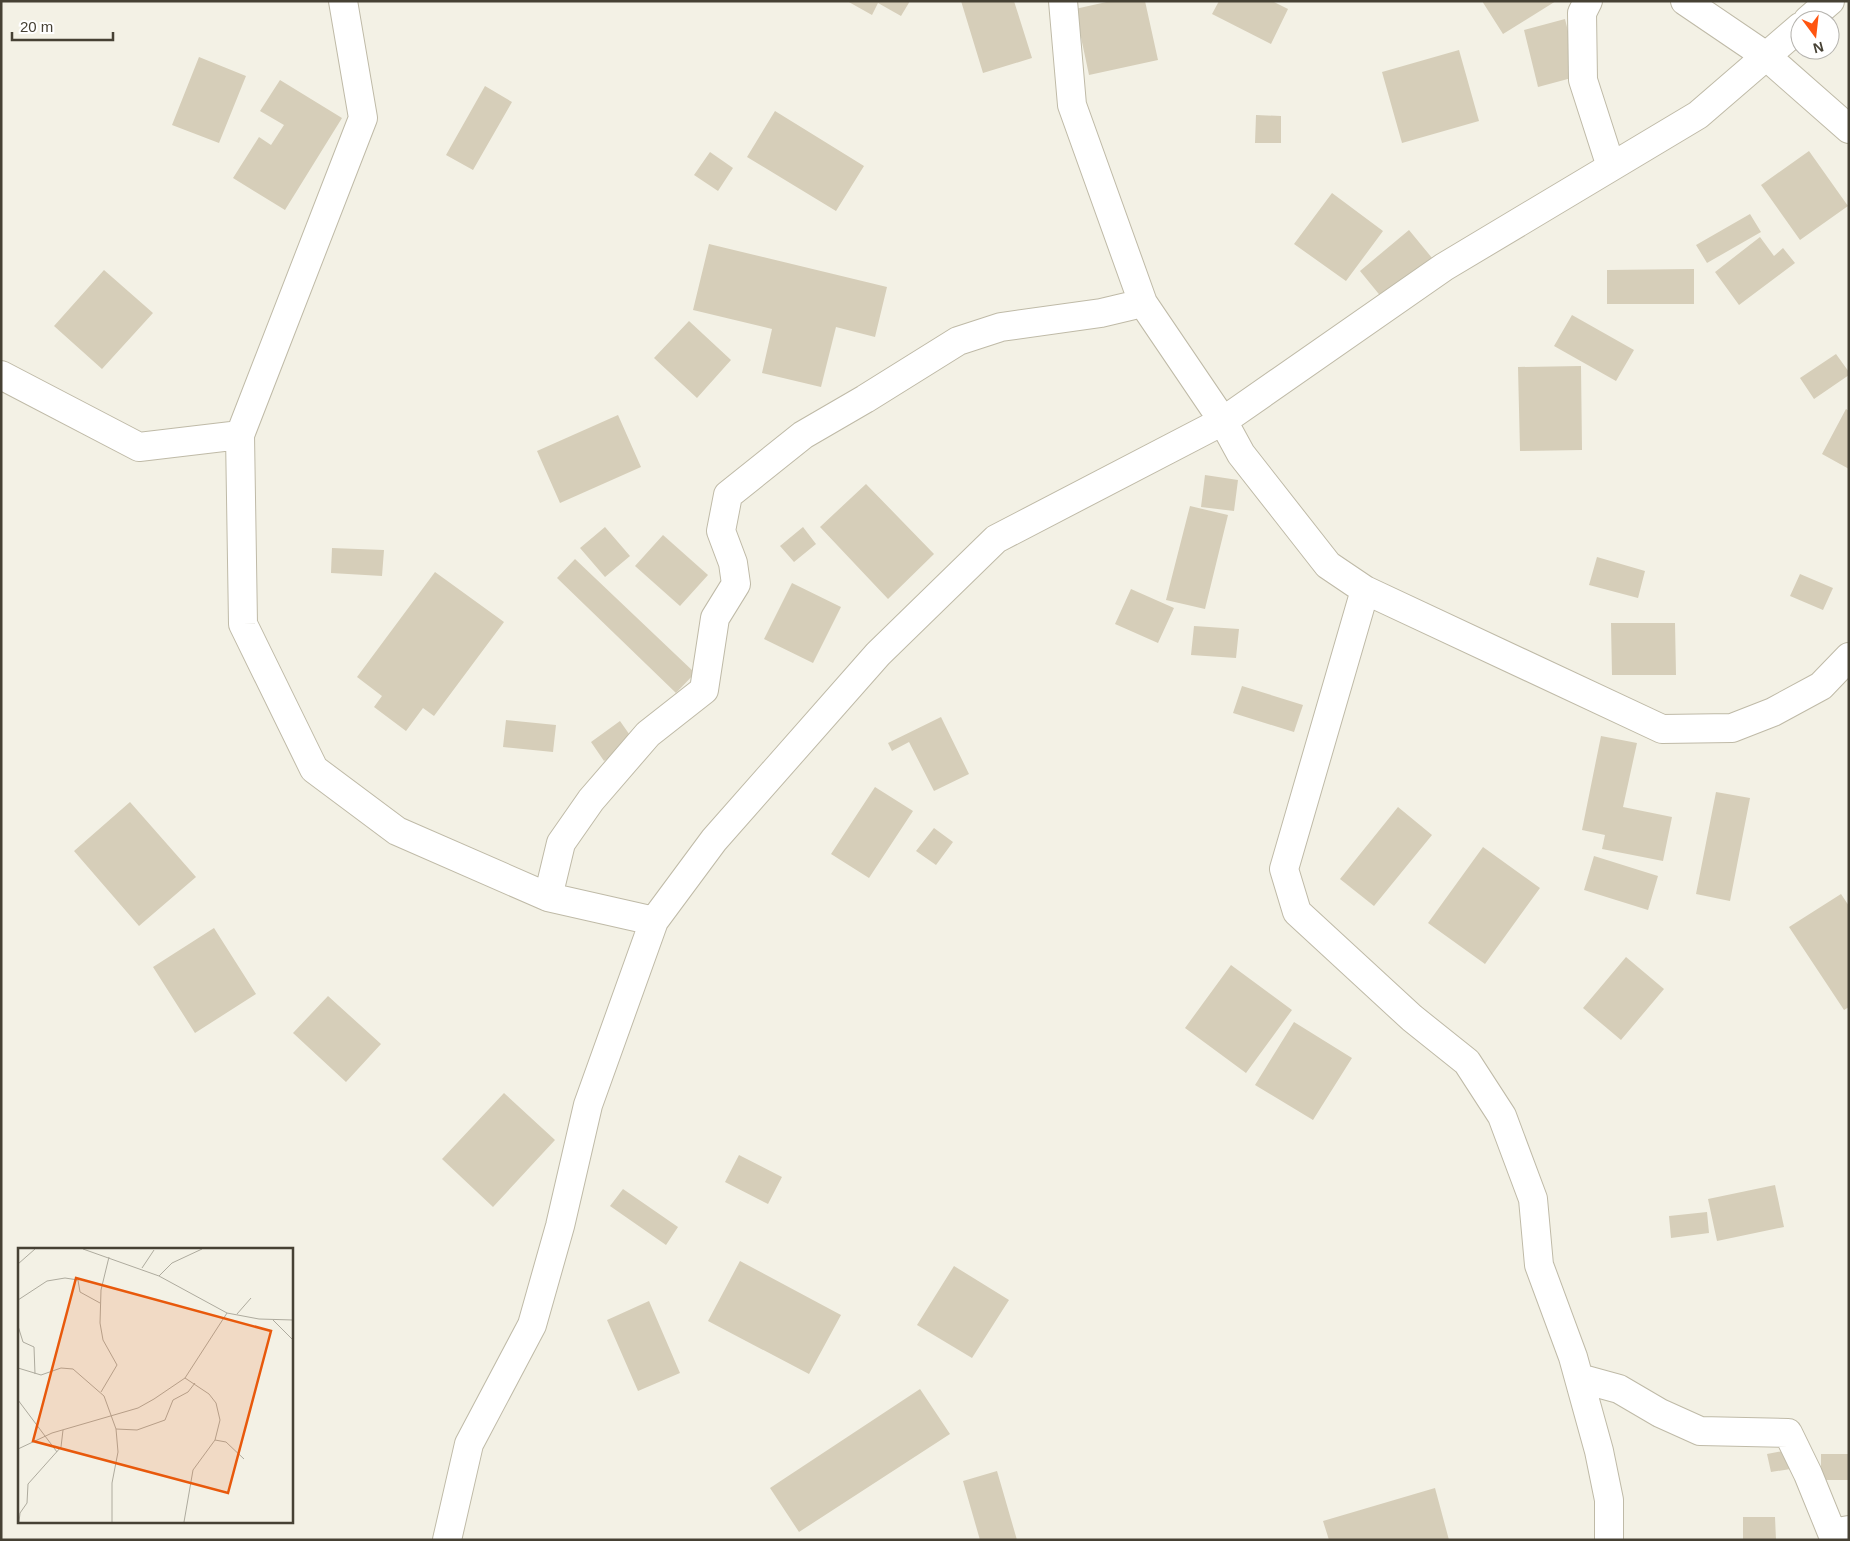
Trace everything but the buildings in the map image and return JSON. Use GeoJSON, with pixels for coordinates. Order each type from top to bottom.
{"type":"FeatureCollection","features":[{"type":"Feature","properties":{"kind":"street"},"geometry":{"type":"LineString","coordinates":[[343,1],[363,118],[240,436],[243,624],[314,769],[397,831],[548,897],[654,921]]}},
{"type":"Feature","properties":{"kind":"street"},"geometry":{"type":"LineString","coordinates":[[1063,1],[1072,105],[1143,303],[1223,421],[1241,454],[1328,564],[1364,590],[1662,728],[1732,728],[1773,712],[1821,686],[1849,657]]}},
{"type":"Feature","properties":{"kind":"street"},"geometry":{"type":"LineString","coordinates":[[1588,1],[1582,13],[1583,80],[1611,167]]}},
{"type":"Feature","properties":{"kind":"street"},"geometry":{"type":"LineString","coordinates":[[1685,1],[1766,56],[1849,128]]}},
{"type":"Feature","properties":{"kind":"street"},"geometry":{"type":"LineString","coordinates":[[1820,10],[1830,1]]}},
{"type":"Feature","properties":{"kind":"street"},"geometry":{"type":"LineString","coordinates":[[447,1540],[469,1444],[532,1325],[560,1226],[588,1105],[654,921],[714,840],[878,654],[996,538],[1223,421],[1444,267],[1698,115],[1790,36]]}},
{"type":"Feature","properties":{"kind":"street"},"geometry":{"type":"LineString","coordinates":[[548,897],[561,843],[591,800],[648,734],[704,690],[715,618],[736,584],[733,563],[721,531],[728,495],[803,435],[958,341],[1001,327],[1101,313],[1143,303]]}},
{"type":"Feature","properties":{"kind":"street"},"geometry":{"type":"LineString","coordinates":[[1,375],[139,447],[240,436]]}},
{"type":"Feature","properties":{"kind":"street"},"geometry":{"type":"LineString","coordinates":[[1364,590],[1284,869],[1297,912],[1412,1018],[1467,1062],[1502,1116],[1534,1199],[1540,1265],[1573,1357],[1599,1451],[1609,1500],[1610,1540]]}},
{"type":"Feature","properties":{"kind":"street"},"geometry":{"type":"LineString","coordinates":[[1579,1378],[1619,1389],[1660,1413],[1700,1431],[1788,1433],[1808,1474],[1832,1533],[1849,1530]]}}]}
